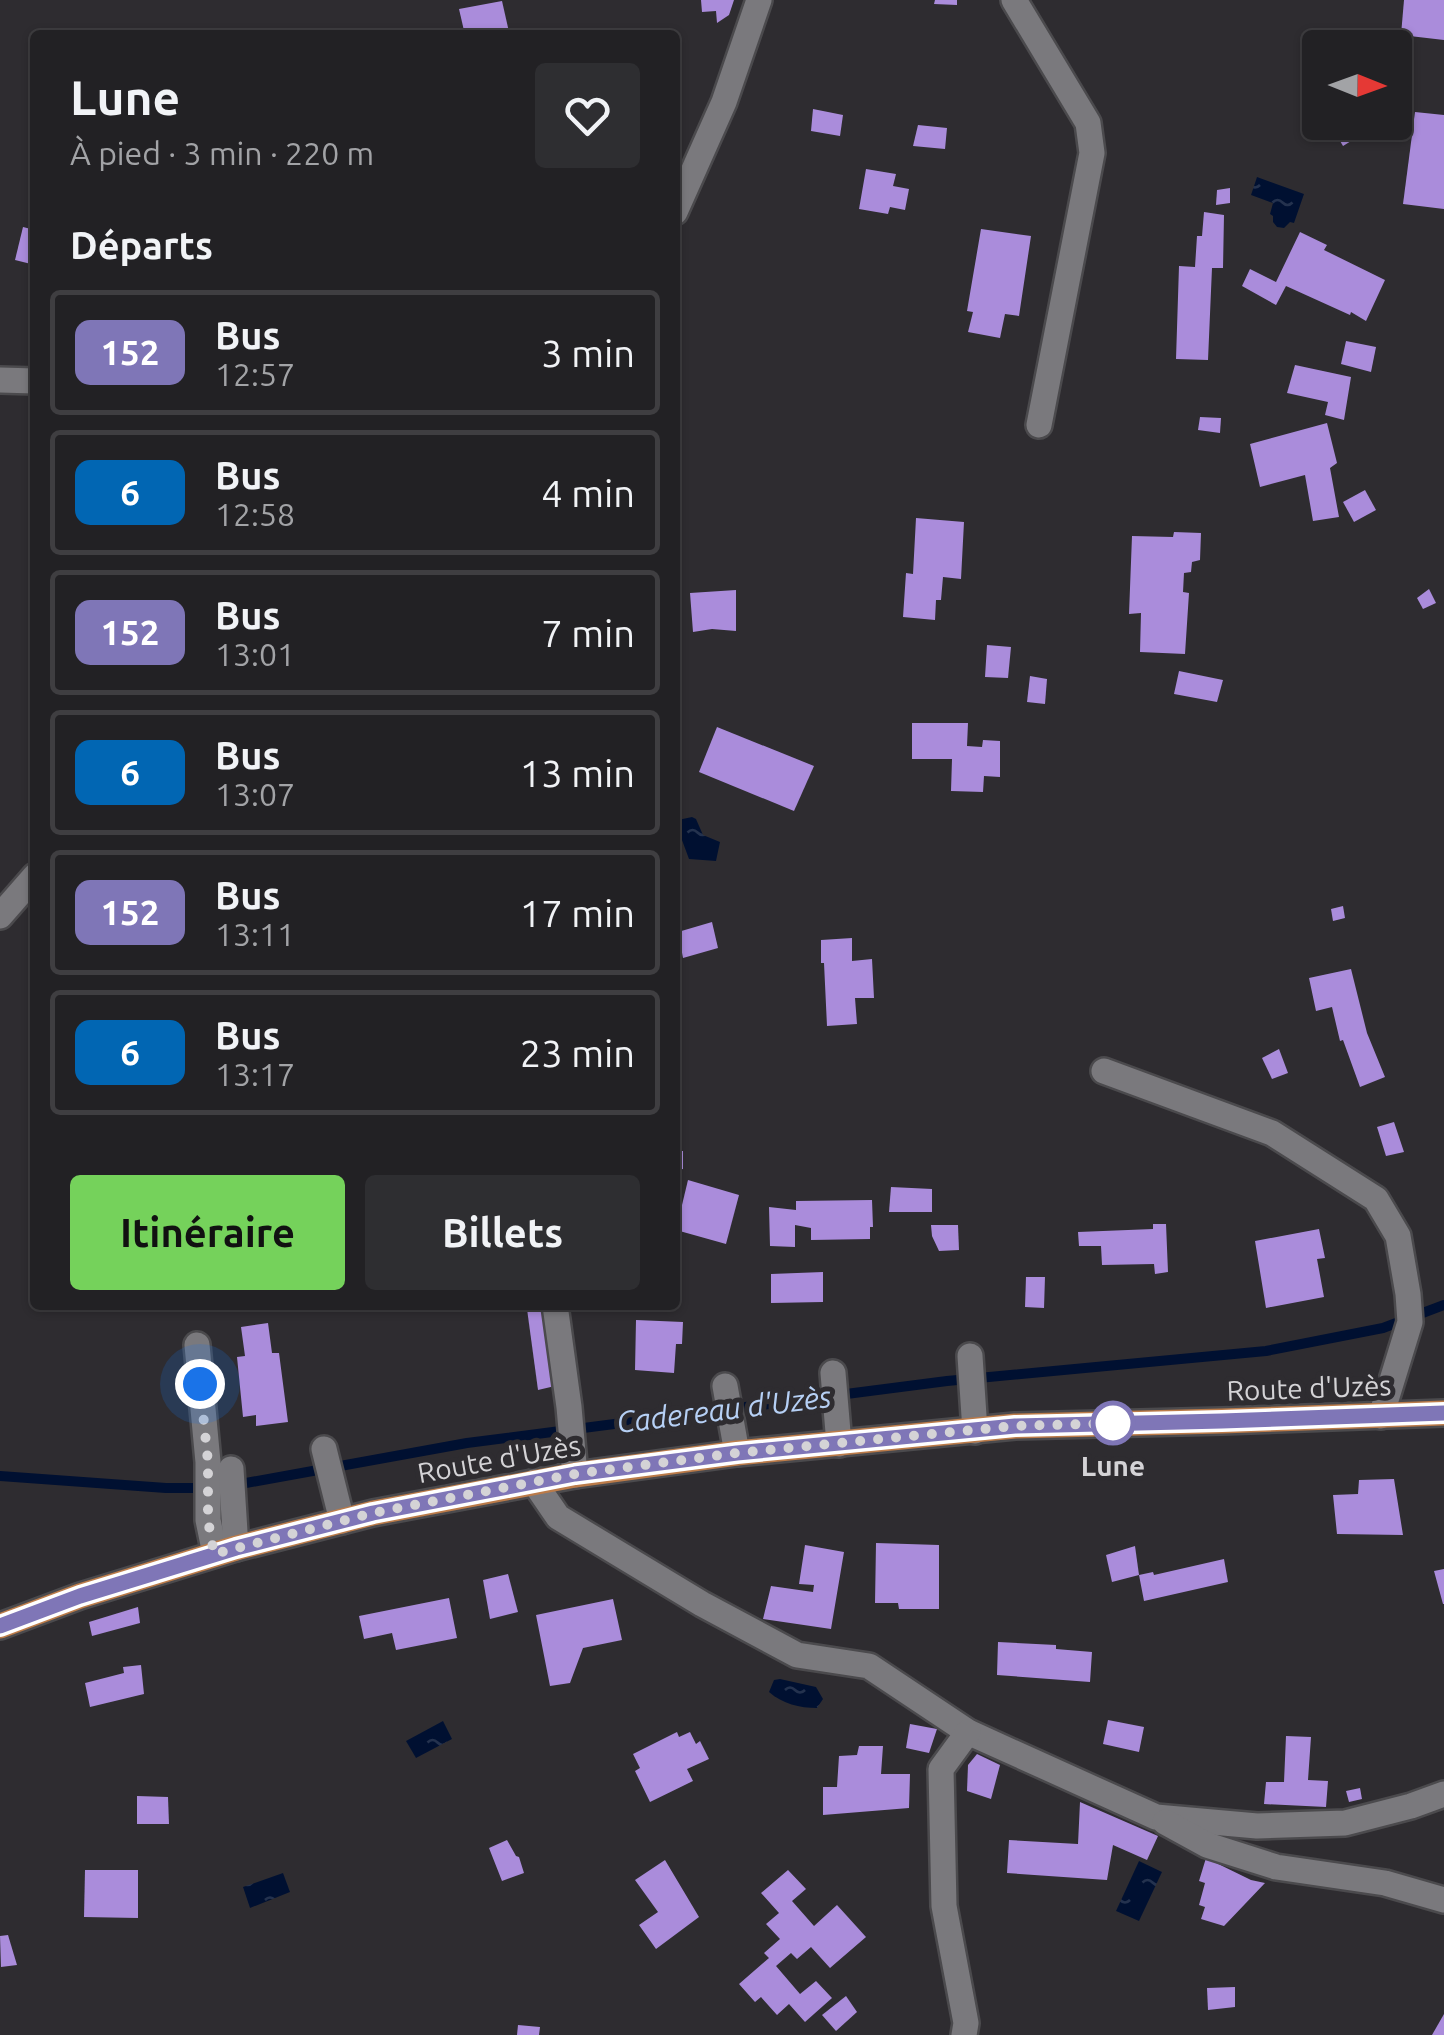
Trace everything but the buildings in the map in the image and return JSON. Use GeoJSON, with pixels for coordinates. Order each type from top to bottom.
{"type":"FeatureCollection","features":[{"type":"Feature","properties":{"kind":"main road","name":"Route d'Uzès"},"geometry":{"type":"LineString","coordinates":[[0,1626],[80,1596],[225,1551],[342,1521],[534,1482],[574,1464],[734,1443],[839,1444],[1015,1426],[1444,1413]]}},
{"type":"Feature","properties":{"kind":"street"},"geometry":{"type":"LineString","coordinates":[[680,201],[724,102],[759,0]]}},
{"type":"Feature","properties":{"kind":"street"},"geometry":{"type":"LineString","coordinates":[[1014,0],[1088,124],[1092,153],[1040,425]]}},
{"type":"Feature","properties":{"kind":"street"},"geometry":{"type":"LineString","coordinates":[[0,380],[30,381]]}},
{"type":"Feature","properties":{"kind":"street"},"geometry":{"type":"LineString","coordinates":[[0,916],[30,882]]}},
{"type":"Feature","properties":{"kind":"street"},"geometry":{"type":"LineString","coordinates":[[1104,1072],[1272,1133],[1376,1198],[1398,1236],[1410,1322],[1382,1416]]}},
{"type":"Feature","properties":{"kind":"street"},"geometry":{"type":"LineString","coordinates":[[556,1310],[574,1464]]}},
{"type":"Feature","properties":{"kind":"street"},"geometry":{"type":"LineString","coordinates":[[196,1345],[219,1465],[233,1502],[225,1551]]}},
{"type":"Feature","properties":{"kind":"street"},"geometry":{"type":"LineString","coordinates":[[970,1356],[976,1431]]}},
{"type":"Feature","properties":{"kind":"street"},"geometry":{"type":"LineString","coordinates":[[833,1373],[839,1444]]}},
{"type":"Feature","properties":{"kind":"street"},"geometry":{"type":"LineString","coordinates":[[725,1386],[734,1443]]}},
{"type":"Feature","properties":{"kind":"street"},"geometry":{"type":"LineString","coordinates":[[324,1449],[342,1521]]}},
{"type":"Feature","properties":{"kind":"street"},"geometry":{"type":"LineString","coordinates":[[219,1465],[208,1520],[225,1551]]}},
{"type":"Feature","properties":{"kind":"street"},"geometry":{"type":"LineString","coordinates":[[534,1482],[558,1517],[702,1604],[797,1654],[868,1666],[968,1732],[1156,1817],[1207,1845],[1276,1868],[1385,1883],[1444,1900]]}},
{"type":"Feature","properties":{"kind":"street"},"geometry":{"type":"LineString","coordinates":[[964,2035],[966,2022],[944,1906],[941,1769],[968,1732]]}},
{"type":"Feature","properties":{"kind":"street"},"geometry":{"type":"LineString","coordinates":[[1156,1817],[1257,1826],[1345,1824],[1444,1794]]}},
{"type":"Feature","properties":{"kind":"water"},"geometry":{"type":"Polygon","coordinates":[[[1257,177],[1304,194],[1294,223],[1277,227],[1270,214],[1273,203],[1251,195],[1257,177]]]}},
{"type":"Feature","properties":{"kind":"water"},"geometry":{"type":"Polygon","coordinates":[[[696,819],[703,835],[720,842],[716,861],[689,859],[680,835],[680,820],[696,819]]]}},
{"type":"Feature","properties":{"kind":"water"},"geometry":{"type":"Polygon","coordinates":[[[774,1680],[816,1687],[823,1699],[817,1708],[786,1702],[769,1692],[774,1680]]]}},
{"type":"Feature","properties":{"kind":"water"},"geometry":{"type":"Polygon","coordinates":[[[443,1721],[452,1739],[416,1758],[406,1741],[443,1721]]]}},
{"type":"Feature","properties":{"kind":"water"},"geometry":{"type":"Polygon","coordinates":[[[1139,1861],[1162,1872],[1139,1921],[1116,1911],[1139,1861]]]}},
{"type":"Feature","properties":{"kind":"water"},"geometry":{"type":"Polygon","coordinates":[[[283,1873],[290,1892],[250,1908],[243,1887],[283,1873]]]}},
{"type":"Feature","properties":{"kind":"waterway","name":"Cadereau d'Uzès"},"geometry":{"type":"LineString","coordinates":[[235,1485],[467,1443],[947,1381],[1266,1351],[1383,1328],[1444,1305]]}},
{"type":"Feature","properties":{"kind":"waterway","name":"Cadereau d'Uzès"},"geometry":{"type":"LineString","coordinates":[[0,1476],[209,1488]]}},
{"type":"Feature","properties":{"kind":"bus line","name":"152"},"geometry":{"type":"LineString","coordinates":[[0,1626],[80,1596],[236,1548],[373,1513],[575,1474],[737,1453],[1015,1426],[1444,1413]]}},
{"type":"Feature","properties":{"kind":"place","name":"Lune"},"geometry":{"type":"Point","coordinates":[1113,1423]}},
{"type":"Feature","properties":{"kind":"route"},"geometry":{"type":"LineString","coordinates":[[200,1384],[208,1462],[208,1520],[214,1554],[373,1513],[575,1474],[737,1453],[1015,1426],[1125,1423],[1113,1423]]}}]}
